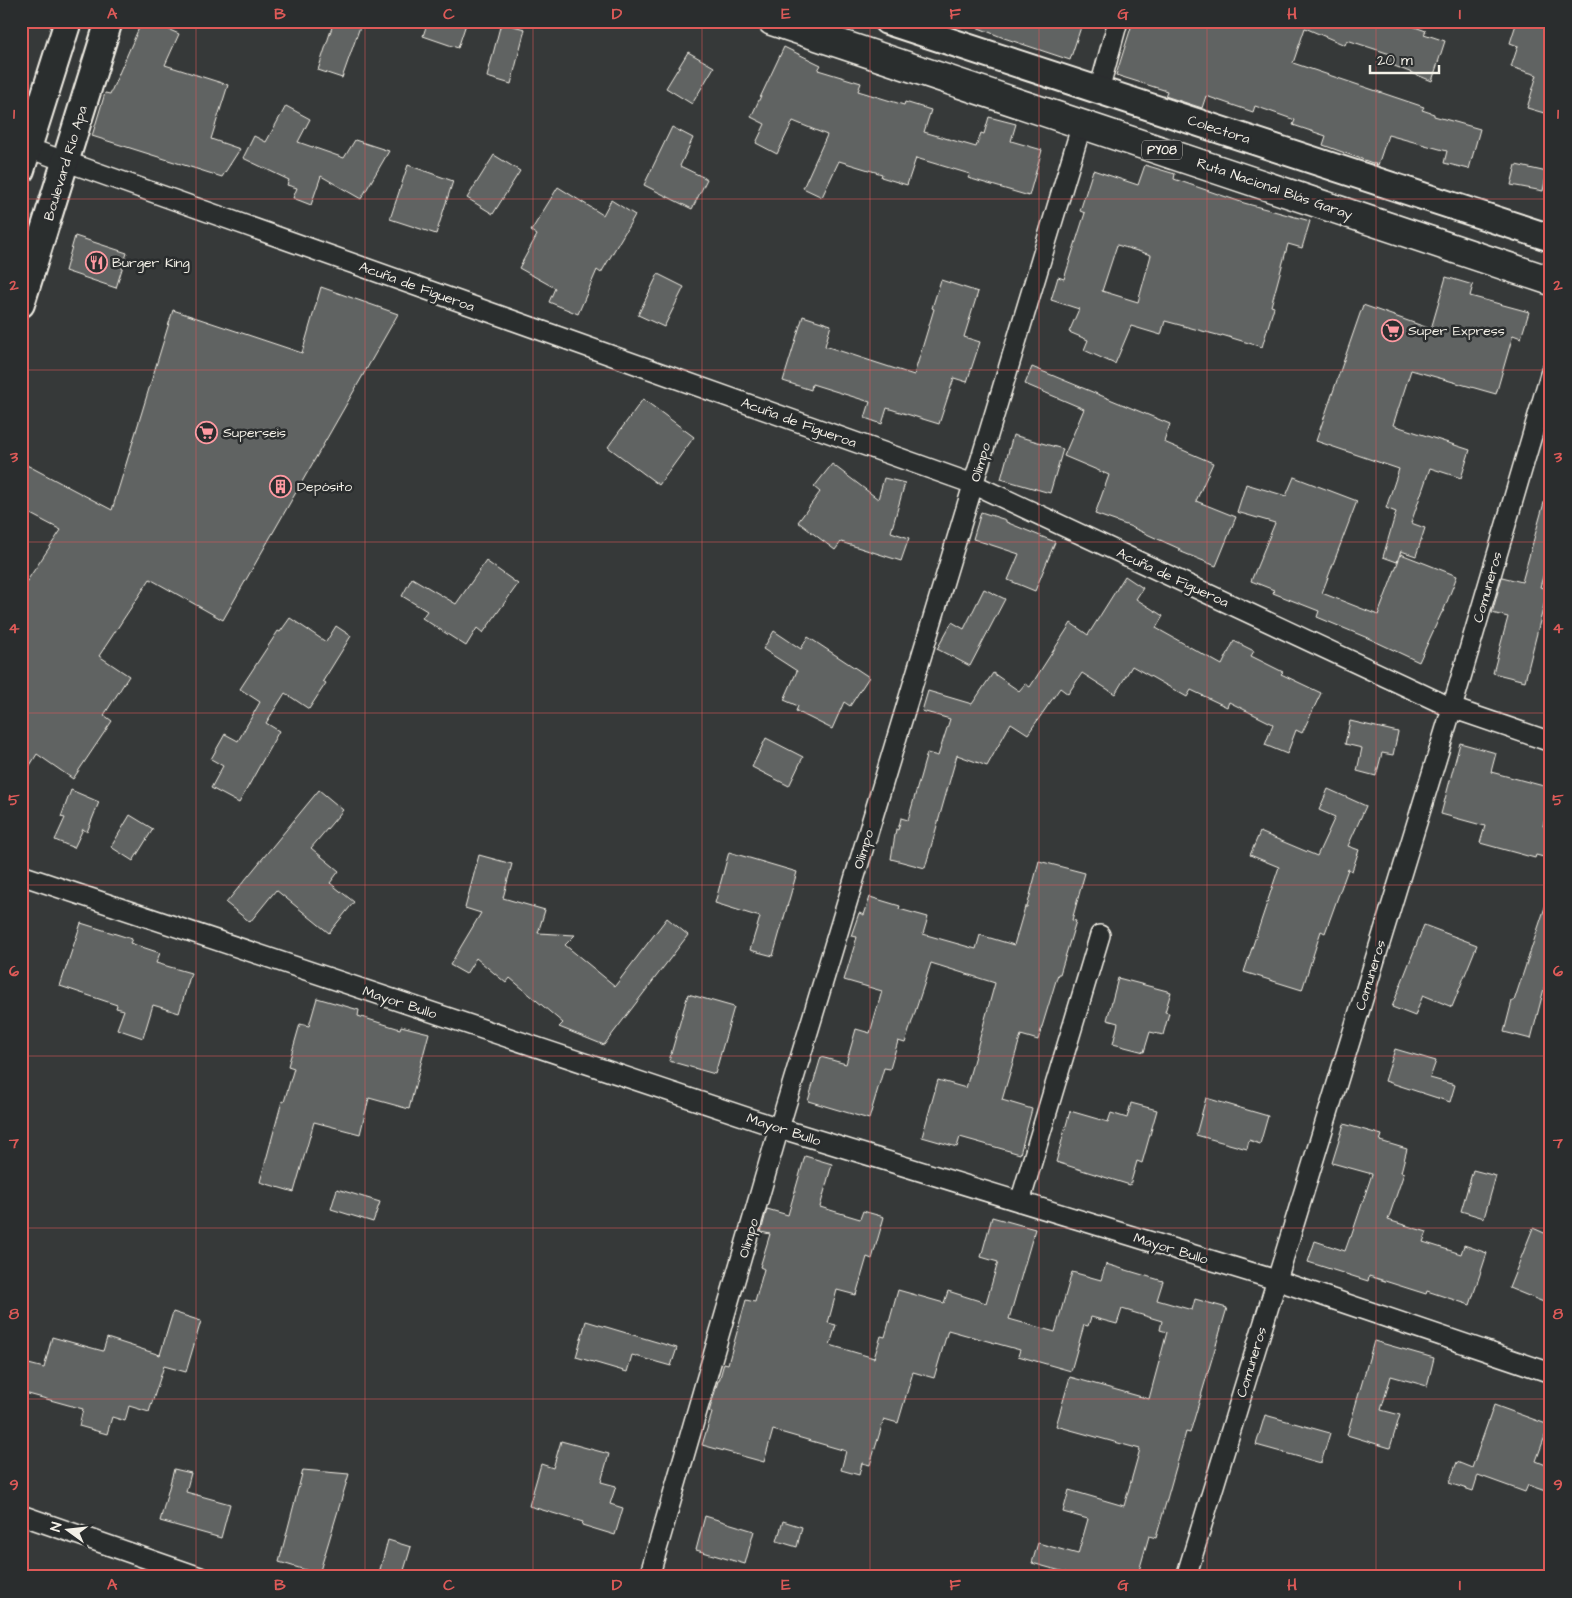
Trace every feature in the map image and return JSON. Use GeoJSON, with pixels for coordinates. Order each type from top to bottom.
{"type":"FeatureCollection","features":[{"type":"Feature","properties":{"kind":"highway","name":"Ruta Nacional Blás Garay"},"geometry":{"type":"LineString","coordinates":[[772,21],[1551,281]]}},
{"type":"Feature","properties":{"kind":"main road"},"geometry":{"type":"LineString","coordinates":[[25,159],[68,21]]}},
{"type":"Feature","properties":{"kind":"main road","name":"Boulevard Río Apa"},"geometry":{"type":"LineString","coordinates":[[21,304],[109,21]]}},
{"type":"Feature","properties":{"kind":"main road","name":"Colectora"},"geometry":{"type":"LineString","coordinates":[[887,21],[1551,238]]}},
{"type":"Feature","properties":{"kind":"street"},"geometry":{"type":"LineString","coordinates":[[1099,90],[1118,21]]}},
{"type":"Feature","properties":{"kind":"street","name":"Olimpo"},"geometry":{"type":"LineString","coordinates":[[649,1577],[780,1128],[1082,124]]}},
{"type":"Feature","properties":{"kind":"street","name":"Acuña de Figueroa"},"geometry":{"type":"LineString","coordinates":[[25,159],[66,161],[973,484],[1452,708],[1551,742]]}},
{"type":"Feature","properties":{"kind":"street","name":"Comuneros"},"geometry":{"type":"LineString","coordinates":[[1186,1577],[1452,708],[1551,372]]}},
{"type":"Feature","properties":{"kind":"street","name":"Mayor Bullo"},"geometry":{"type":"LineString","coordinates":[[21,875],[780,1128],[1276,1280],[1551,1373]]}},
{"type":"Feature","properties":{"kind":"street"},"geometry":{"type":"LineString","coordinates":[[1020,1202],[1100,936]]}},
{"type":"Feature","properties":{"kind":"street"},"geometry":{"type":"LineString","coordinates":[[21,1515],[200,1577]]}},
{"type":"Feature","properties":{"kind":"building"},"geometry":{"type":"Polygon","coordinates":[[[142,21],[149,21],[179,34],[165,65],[228,85],[211,139],[240,149],[222,177],[92,136],[105,93],[110,94],[142,21]]]}},
{"type":"Feature","properties":{"kind":"building"},"geometry":{"type":"Polygon","coordinates":[[[334,21],[362,21],[342,78],[318,70],[334,21]]]}},
{"type":"Feature","properties":{"kind":"building"},"geometry":{"type":"Polygon","coordinates":[[[428,21],[467,21],[458,48],[423,36],[428,21]]]}},
{"type":"Feature","properties":{"kind":"building"},"geometry":{"type":"Polygon","coordinates":[[[966,21],[1083,21],[1070,60],[1004,38],[966,23],[966,21]]]}},
{"type":"Feature","properties":{"kind":"building"},"geometry":{"type":"Polygon","coordinates":[[[1133,21],[1398,21],[1426,31],[1424,34],[1445,41],[1432,81],[1387,63],[1390,54],[1347,40],[1345,45],[1305,28],[1293,63],[1424,107],[1422,110],[1434,114],[1434,116],[1480,129],[1469,169],[1444,163],[1447,151],[1388,135],[1378,165],[1323,145],[1326,136],[1293,125],[1295,120],[1255,106],[1253,112],[1206,96],[1202,108],[1165,96],[1167,91],[1116,75],[1133,21]]]}},
{"type":"Feature","properties":{"kind":"building"},"geometry":{"type":"Polygon","coordinates":[[[1517,21],[1551,21],[1551,115],[1527,108],[1537,75],[1511,67],[1518,46],[1510,43],[1517,21]]]}},
{"type":"Feature","properties":{"kind":"building"},"geometry":{"type":"Polygon","coordinates":[[[501,23],[525,29],[511,84],[487,77],[501,23]]]}},
{"type":"Feature","properties":{"kind":"building"},"geometry":{"type":"Polygon","coordinates":[[[784,47],[821,65],[818,70],[861,83],[858,91],[904,105],[905,102],[931,110],[924,132],[976,147],[981,133],[984,134],[989,117],[1016,124],[1011,141],[1042,150],[1029,196],[968,178],[970,174],[916,158],[907,185],[881,177],[882,174],[839,161],[822,197],[803,188],[827,135],[793,121],[777,154],[756,143],[765,124],[751,117],[784,47]]]}},
{"type":"Feature","properties":{"kind":"building"},"geometry":{"type":"Polygon","coordinates":[[[688,52],[714,67],[692,104],[666,88],[688,52]]]}},
{"type":"Feature","properties":{"kind":"building"},"geometry":{"type":"Polygon","coordinates":[[[286,106],[310,119],[298,142],[344,158],[355,140],[389,151],[361,199],[321,176],[311,205],[293,198],[297,188],[287,185],[289,180],[243,158],[254,136],[266,142],[286,106]]]}},
{"type":"Feature","properties":{"kind":"building"},"geometry":{"type":"Polygon","coordinates":[[[672,127],[693,138],[680,166],[707,179],[692,209],[644,185],[672,127]]]}},
{"type":"Feature","properties":{"kind":"building"},"geometry":{"type":"Polygon","coordinates":[[[494,155],[520,171],[493,214],[467,198],[494,155]]]}},
{"type":"Feature","properties":{"kind":"building"},"geometry":{"type":"Polygon","coordinates":[[[408,165],[453,181],[436,234],[390,219],[408,165]]]}},
{"type":"Feature","properties":{"kind":"building"},"geometry":{"type":"Polygon","coordinates":[[[1145,165],[1175,174],[1174,179],[1244,203],[1310,221],[1302,248],[1288,244],[1271,306],[1274,307],[1262,347],[1165,321],[1161,335],[1131,326],[1115,364],[1084,350],[1088,340],[1069,332],[1079,309],[1051,300],[1058,277],[1064,279],[1085,213],[1080,211],[1093,170],[1138,185],[1145,165]],[[1117,245],[1102,291],[1138,302],[1151,255],[1117,245]]]}},
{"type":"Feature","properties":{"kind":"building"},"geometry":{"type":"Polygon","coordinates":[[[1516,165],[1547,172],[1543,191],[1511,185],[1516,165]]]}},
{"type":"Feature","properties":{"kind":"building"},"geometry":{"type":"Polygon","coordinates":[[[558,187],[603,215],[611,200],[635,215],[601,273],[597,270],[578,314],[549,302],[555,288],[519,268],[537,235],[531,231],[558,187]]]}},
{"type":"Feature","properties":{"kind":"building","name":"Burger King"},"geometry":{"type":"Polygon","coordinates":[[[75,236],[127,253],[116,288],[65,271],[75,236]]]}},
{"type":"Feature","properties":{"kind":"building"},"geometry":{"type":"Polygon","coordinates":[[[658,274],[684,287],[664,327],[638,315],[658,274]]]}},
{"type":"Feature","properties":{"kind":"building"},"geometry":{"type":"Polygon","coordinates":[[[1446,277],[1473,285],[1470,296],[1529,312],[1521,338],[1513,335],[1496,394],[1411,370],[1393,425],[1470,450],[1461,478],[1430,468],[1411,523],[1425,528],[1416,556],[1401,551],[1397,562],[1383,557],[1396,512],[1386,508],[1399,469],[1316,441],[1363,305],[1431,329],[1446,277]]]}},
{"type":"Feature","properties":{"kind":"building"},"geometry":{"type":"Polygon","coordinates":[[[941,280],[978,292],[964,337],[980,342],[967,382],[954,378],[939,424],[887,408],[882,424],[865,418],[870,402],[812,384],[811,390],[783,381],[803,316],[831,325],[825,346],[914,375],[941,280]]]}},
{"type":"Feature","properties":{"kind":"building"},"geometry":{"type":"Polygon","coordinates":[[[321,287],[398,314],[223,620],[150,579],[99,656],[129,676],[104,715],[112,721],[73,779],[37,754],[21,780],[21,590],[61,530],[21,509],[21,462],[112,510],[173,310],[302,353],[321,287]]]}},
{"type":"Feature","properties":{"kind":"building"},"geometry":{"type":"Polygon","coordinates":[[[1032,367],[1170,424],[1164,442],[1213,463],[1196,501],[1236,517],[1216,566],[1179,551],[1180,549],[1129,526],[1095,514],[1109,475],[1064,456],[1084,409],[1025,384],[1032,367]]]}},
{"type":"Feature","properties":{"kind":"building"},"geometry":{"type":"Polygon","coordinates":[[[643,399],[694,437],[659,485],[608,447],[643,399]]]}},
{"type":"Feature","properties":{"kind":"building"},"geometry":{"type":"Polygon","coordinates":[[[1013,435],[1063,449],[1050,493],[1001,479],[1013,435]]]}},
{"type":"Feature","properties":{"kind":"building"},"geometry":{"type":"Polygon","coordinates":[[[832,464],[878,499],[884,478],[905,483],[891,532],[909,538],[901,561],[841,542],[835,550],[798,522],[820,492],[814,487],[832,464]]]}},
{"type":"Feature","properties":{"kind":"building"},"geometry":{"type":"Polygon","coordinates":[[[1294,477],[1357,501],[1322,593],[1378,615],[1401,554],[1457,576],[1443,612],[1419,662],[1317,617],[1319,611],[1273,593],[1274,590],[1251,581],[1275,523],[1237,512],[1246,484],[1286,496],[1294,477]]]}},
{"type":"Feature","properties":{"kind":"building"},"geometry":{"type":"Polygon","coordinates":[[[1545,499],[1551,499],[1551,549],[1540,587],[1548,589],[1525,681],[1493,673],[1508,617],[1492,613],[1502,577],[1522,582],[1545,499]]]}},
{"type":"Feature","properties":{"kind":"building"},"geometry":{"type":"Polygon","coordinates":[[[981,512],[1006,520],[1006,522],[1055,542],[1035,591],[1008,580],[1019,554],[973,539],[981,512]]]}},
{"type":"Feature","properties":{"kind":"building"},"geometry":{"type":"Polygon","coordinates":[[[486,561],[518,584],[483,633],[477,628],[466,646],[422,618],[427,611],[402,596],[412,578],[456,604],[486,561]]]}},
{"type":"Feature","properties":{"kind":"building"},"geometry":{"type":"Polygon","coordinates":[[[1125,576],[1143,588],[1136,599],[1163,616],[1156,628],[1222,665],[1234,641],[1254,651],[1251,656],[1283,672],[1281,674],[1321,693],[1302,733],[1296,730],[1287,754],[1265,745],[1273,724],[1229,702],[1227,707],[1191,690],[1187,697],[1132,666],[1115,694],[1082,673],[1068,694],[1060,688],[1028,734],[1011,723],[987,766],[957,755],[925,868],[891,859],[896,829],[898,830],[901,818],[908,820],[927,753],[938,756],[950,719],[922,711],[928,691],[972,704],[993,673],[1019,691],[1025,684],[1030,687],[1071,623],[1088,635],[1125,576]]]}},
{"type":"Feature","properties":{"kind":"building"},"geometry":{"type":"Polygon","coordinates":[[[984,589],[1005,599],[970,666],[937,649],[952,622],[964,629],[984,589]]]}},
{"type":"Feature","properties":{"kind":"building"},"geometry":{"type":"Polygon","coordinates":[[[290,618],[326,642],[336,626],[351,636],[323,681],[326,683],[309,709],[285,693],[266,723],[279,731],[239,803],[211,788],[223,766],[211,759],[225,734],[238,741],[260,702],[240,689],[278,631],[280,632],[290,618]]]}},
{"type":"Feature","properties":{"kind":"building"},"geometry":{"type":"Polygon","coordinates":[[[774,631],[801,649],[808,637],[869,677],[850,706],[844,702],[832,729],[796,711],[798,706],[784,700],[797,671],[763,649],[774,631]]]}},
{"type":"Feature","properties":{"kind":"building"},"geometry":{"type":"Polygon","coordinates":[[[1350,721],[1398,732],[1393,755],[1382,753],[1376,776],[1357,771],[1362,748],[1345,744],[1350,721]]]}},
{"type":"Feature","properties":{"kind":"building"},"geometry":{"type":"Polygon","coordinates":[[[766,738],[803,757],[789,786],[752,767],[766,738]]]}},
{"type":"Feature","properties":{"kind":"building"},"geometry":{"type":"Polygon","coordinates":[[[1460,743],[1496,753],[1491,772],[1551,788],[1551,797],[1543,826],[1551,828],[1551,859],[1536,855],[1535,858],[1480,843],[1485,826],[1441,814],[1460,743]]]}},
{"type":"Feature","properties":{"kind":"building"},"geometry":{"type":"Polygon","coordinates":[[[1328,789],[1366,806],[1348,846],[1359,850],[1352,871],[1348,869],[1325,933],[1321,931],[1302,990],[1244,972],[1279,867],[1250,855],[1260,832],[1317,856],[1335,817],[1319,810],[1328,789]]]}},
{"type":"Feature","properties":{"kind":"building"},"geometry":{"type":"Polygon","coordinates":[[[71,790],[99,802],[87,832],[83,829],[74,848],[55,840],[65,818],[61,817],[71,790]]]}},
{"type":"Feature","properties":{"kind":"building"},"geometry":{"type":"Polygon","coordinates":[[[319,790],[343,810],[311,848],[339,871],[330,883],[354,902],[329,933],[276,890],[250,922],[226,903],[319,790]]]}},
{"type":"Feature","properties":{"kind":"building"},"geometry":{"type":"Polygon","coordinates":[[[130,815],[153,829],[133,861],[111,847],[130,815]]]}},
{"type":"Feature","properties":{"kind":"building"},"geometry":{"type":"Polygon","coordinates":[[[729,852],[797,872],[773,956],[750,950],[760,917],[715,903],[729,852]]]}},
{"type":"Feature","properties":{"kind":"building"},"geometry":{"type":"Polygon","coordinates":[[[479,855],[512,864],[503,898],[545,910],[538,933],[575,935],[565,945],[615,986],[667,918],[688,935],[604,1045],[559,1027],[563,1023],[510,978],[506,983],[476,958],[466,974],[450,965],[481,913],[465,908],[479,855]]]}},
{"type":"Feature","properties":{"kind":"building"},"geometry":{"type":"Polygon","coordinates":[[[1039,861],[1085,873],[1072,920],[1076,921],[1038,1040],[1021,1035],[1002,1100],[1032,1109],[1020,1154],[960,1137],[957,1147],[922,1137],[938,1080],[966,1088],[995,983],[931,963],[905,1043],[898,1041],[890,1069],[884,1068],[869,1119],[808,1101],[821,1057],[846,1064],[856,1029],[870,1033],[882,991],[844,980],[857,937],[851,936],[859,913],[864,915],[870,897],[900,906],[899,909],[928,917],[923,934],[976,949],[980,935],[1014,945],[1025,907],[1027,907],[1039,861]]]}},
{"type":"Feature","properties":{"kind":"building"},"geometry":{"type":"Polygon","coordinates":[[[1547,901],[1551,901],[1551,978],[1547,977],[1531,1039],[1504,1032],[1512,1001],[1514,1001],[1547,901]]]}},
{"type":"Feature","properties":{"kind":"building"},"geometry":{"type":"Polygon","coordinates":[[[81,923],[132,939],[130,943],[160,953],[156,963],[191,973],[179,1013],[153,1005],[143,1038],[117,1029],[124,1010],[116,1008],[117,1005],[60,986],[81,923]]]}},
{"type":"Feature","properties":{"kind":"building"},"geometry":{"type":"Polygon","coordinates":[[[1424,925],[1477,945],[1452,1007],[1423,995],[1415,1016],[1392,1007],[1424,925]]]}},
{"type":"Feature","properties":{"kind":"building"},"geometry":{"type":"Polygon","coordinates":[[[1118,978],[1171,992],[1165,1012],[1169,1013],[1163,1035],[1150,1032],[1144,1052],[1113,1044],[1118,1023],[1107,1020],[1118,978]]]}},
{"type":"Feature","properties":{"kind":"building"},"geometry":{"type":"Polygon","coordinates":[[[688,994],[734,1007],[715,1074],[669,1061],[688,994]]]}},
{"type":"Feature","properties":{"kind":"building"},"geometry":{"type":"Polygon","coordinates":[[[317,998],[359,1010],[358,1016],[400,1029],[401,1026],[429,1033],[409,1109],[369,1098],[360,1134],[314,1122],[294,1192],[260,1182],[282,1101],[284,1102],[294,1068],[288,1066],[300,1024],[309,1026],[317,998]]]}},
{"type":"Feature","properties":{"kind":"building"},"geometry":{"type":"Polygon","coordinates":[[[1395,1049],[1436,1061],[1430,1078],[1455,1085],[1450,1102],[1385,1081],[1395,1049]]]}},
{"type":"Feature","properties":{"kind":"building"},"geometry":{"type":"Polygon","coordinates":[[[1206,1098],[1268,1116],[1260,1144],[1249,1140],[1247,1149],[1196,1135],[1206,1098]]]}},
{"type":"Feature","properties":{"kind":"building"},"geometry":{"type":"Polygon","coordinates":[[[1131,1103],[1157,1110],[1142,1163],[1137,1161],[1130,1185],[1056,1162],[1070,1111],[1108,1122],[1111,1113],[1127,1118],[1131,1103]]]}},
{"type":"Feature","properties":{"kind":"building"},"geometry":{"type":"Polygon","coordinates":[[[1344,1124],[1382,1135],[1380,1141],[1407,1149],[1401,1172],[1404,1173],[1388,1220],[1427,1232],[1423,1242],[1461,1254],[1464,1245],[1487,1253],[1470,1305],[1427,1291],[1426,1294],[1369,1276],[1368,1281],[1308,1262],[1315,1241],[1345,1251],[1372,1174],[1332,1163],[1344,1124]]]}},
{"type":"Feature","properties":{"kind":"building"},"geometry":{"type":"Polygon","coordinates":[[[805,1156],[832,1164],[820,1207],[860,1219],[863,1211],[884,1217],[872,1259],[867,1257],[856,1295],[837,1290],[828,1323],[836,1325],[830,1345],[874,1358],[881,1336],[885,1337],[898,1290],[944,1303],[948,1291],[986,1303],[998,1262],[981,1257],[992,1217],[1035,1229],[1009,1319],[1055,1332],[1072,1272],[1101,1280],[1106,1264],[1163,1281],[1157,1300],[1192,1310],[1195,1299],[1227,1308],[1190,1433],[1186,1432],[1156,1538],[1149,1536],[1139,1571],[1133,1570],[1131,1577],[1066,1577],[1068,1573],[1032,1563],[1038,1543],[1078,1554],[1088,1519],[1063,1512],[1069,1490],[1124,1506],[1140,1449],[1056,1426],[1070,1377],[1149,1399],[1167,1332],[1160,1330],[1162,1321],[1122,1309],[1117,1324],[1091,1317],[1088,1326],[1084,1325],[1071,1371],[1018,1356],[1020,1350],[948,1330],[934,1378],[913,1372],[898,1423],[884,1419],[870,1465],[862,1463],[859,1475],[841,1470],[846,1451],[773,1430],[764,1462],[702,1445],[712,1413],[709,1412],[718,1381],[724,1363],[728,1364],[746,1300],[755,1302],[764,1269],[760,1267],[770,1234],[761,1232],[767,1209],[788,1215],[805,1156]]]}},
{"type":"Feature","properties":{"kind":"building"},"geometry":{"type":"Polygon","coordinates":[[[1473,1170],[1496,1176],[1484,1218],[1461,1211],[1473,1170]]]}},
{"type":"Feature","properties":{"kind":"building"},"geometry":{"type":"Polygon","coordinates":[[[337,1189],[380,1202],[373,1222],[331,1209],[337,1189]]]}},
{"type":"Feature","properties":{"kind":"building"},"geometry":{"type":"Polygon","coordinates":[[[1533,1228],[1551,1236],[1551,1305],[1509,1288],[1533,1228]]]}},
{"type":"Feature","properties":{"kind":"building"},"geometry":{"type":"Polygon","coordinates":[[[173,1312],[201,1321],[186,1372],[164,1366],[149,1412],[129,1406],[125,1421],[112,1417],[107,1434],[79,1426],[83,1409],[21,1392],[21,1362],[44,1368],[52,1337],[103,1351],[107,1338],[160,1355],[173,1312]]]}},
{"type":"Feature","properties":{"kind":"building"},"geometry":{"type":"Polygon","coordinates":[[[586,1321],[677,1348],[671,1366],[632,1355],[627,1372],[576,1357],[586,1321]]]}},
{"type":"Feature","properties":{"kind":"building"},"geometry":{"type":"Polygon","coordinates":[[[1374,1341],[1434,1358],[1427,1386],[1391,1376],[1381,1410],[1400,1415],[1390,1448],[1347,1435],[1374,1341]]]}},
{"type":"Feature","properties":{"kind":"building"},"geometry":{"type":"Polygon","coordinates":[[[1494,1405],[1549,1425],[1536,1461],[1551,1467],[1551,1493],[1528,1485],[1525,1492],[1478,1475],[1473,1491],[1449,1483],[1457,1462],[1472,1468],[1494,1405]]]}},
{"type":"Feature","properties":{"kind":"building"},"geometry":{"type":"Polygon","coordinates":[[[1265,1415],[1330,1433],[1321,1463],[1256,1445],[1265,1415]]]}},
{"type":"Feature","properties":{"kind":"building"},"geometry":{"type":"Polygon","coordinates":[[[561,1441],[609,1454],[601,1482],[616,1486],[610,1504],[623,1508],[615,1535],[582,1525],[583,1522],[529,1506],[541,1464],[553,1468],[561,1441]]]}},
{"type":"Feature","properties":{"kind":"building"},"geometry":{"type":"Polygon","coordinates":[[[174,1469],[191,1473],[186,1492],[230,1504],[221,1538],[160,1521],[174,1469]]]}},
{"type":"Feature","properties":{"kind":"building"},"geometry":{"type":"Polygon","coordinates":[[[303,1470],[349,1474],[319,1574],[279,1562],[303,1470]]]}},
{"type":"Feature","properties":{"kind":"building"},"geometry":{"type":"Polygon","coordinates":[[[705,1516],[754,1531],[745,1564],[696,1550],[705,1516]]]}},
{"type":"Feature","properties":{"kind":"building"},"geometry":{"type":"Polygon","coordinates":[[[783,1521],[802,1527],[797,1547],[777,1541],[783,1521]]]}},
{"type":"Feature","properties":{"kind":"building"},"geometry":{"type":"Polygon","coordinates":[[[388,1540],[411,1547],[402,1577],[378,1577],[388,1540]]]}},
{"type":"Feature","properties":{"kind":"place","name":"Burger King"},"geometry":{"type":"Point","coordinates":[96,262]}},
{"type":"Feature","properties":{"kind":"place","name":"Super Express"},"geometry":{"type":"Point","coordinates":[1392,330]}},
{"type":"Feature","properties":{"kind":"place","name":"Superseis"},"geometry":{"type":"Point","coordinates":[207,432]}},
{"type":"Feature","properties":{"kind":"place","name":"Depósito"},"geometry":{"type":"Point","coordinates":[281,486]}}]}
